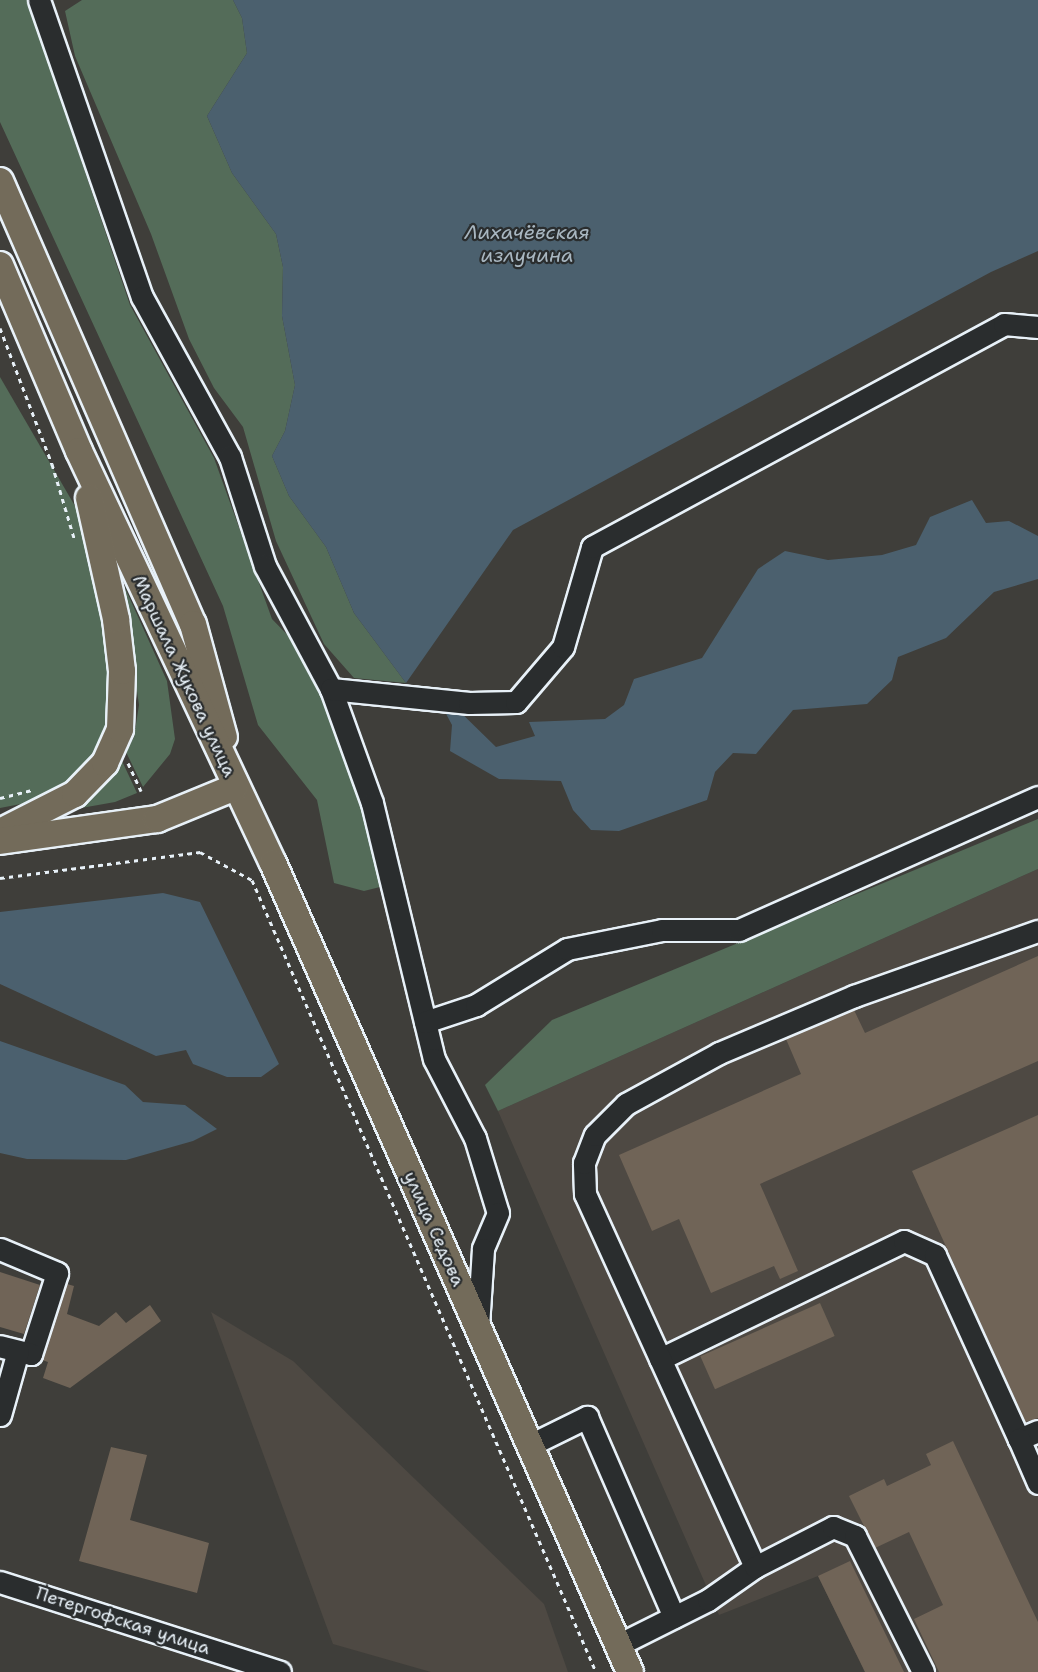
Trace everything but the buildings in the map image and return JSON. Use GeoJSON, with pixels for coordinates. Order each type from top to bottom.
{"type":"FeatureCollection","features":[{"type":"Feature","properties":{"kind":"main road","name":"Маршала Жукова улица"},"geometry":{"type":"LineString","coordinates":[[0,181],[193,624],[206,658],[235,787]]}},
{"type":"Feature","properties":{"kind":"main road","name":"Маршала Жукова улица"},"geometry":{"type":"LineString","coordinates":[[0,265],[79,451],[235,787]]}},
{"type":"Feature","properties":{"kind":"main road"},"geometry":{"type":"LineString","coordinates":[[0,832],[75,794],[105,763],[120,729],[122,672],[116,619],[79,451]]}},
{"type":"Feature","properties":{"kind":"main road"},"geometry":{"type":"LineString","coordinates":[[0,841],[157,819],[235,787]]}},
{"type":"Feature","properties":{"kind":"main road","name":"улица Седова"},"geometry":{"type":"LineString","coordinates":[[235,787],[630,1672]]}},
{"type":"Feature","properties":{"kind":"street"},"geometry":{"type":"LineString","coordinates":[[43,2],[142,297],[230,457],[265,566],[331,689],[372,803],[434,1059],[475,1138],[498,1213],[483,1249],[478,1328]]}},
{"type":"Feature","properties":{"kind":"street"},"geometry":{"type":"LineString","coordinates":[[331,689],[469,703],[516,702],[563,648],[592,547],[1004,324],[1038,327]]}},
{"type":"Feature","properties":{"kind":"street"},"geometry":{"type":"LineString","coordinates":[[425,1022],[476,1005],[567,949],[662,930],[739,930],[1038,797]]}},
{"type":"Feature","properties":{"kind":"street"},"geometry":{"type":"LineString","coordinates":[[755,1567],[585,1194],[584,1163],[595,1134],[626,1104],[719,1053],[854,996],[1038,931]]}},
{"type":"Feature","properties":{"kind":"street"},"geometry":{"type":"LineString","coordinates":[[660,1359],[904,1241],[935,1255],[1028,1435],[1038,1483]]}},
{"type":"Feature","properties":{"kind":"street"},"geometry":{"type":"LineString","coordinates":[[0,1249],[57,1272],[31,1354],[9,1348],[0,1415]]}},
{"type":"Feature","properties":{"kind":"street"},"geometry":{"type":"LineString","coordinates":[[530,1445],[587,1417],[674,1617]]}},
{"type":"Feature","properties":{"kind":"street"},"geometry":{"type":"LineString","coordinates":[[618,1645],[708,1600],[755,1567],[832,1527],[855,1536],[923,1672]]}},
{"type":"Feature","properties":{"kind":"street","name":"Петергофская улица"},"geometry":{"type":"LineString","coordinates":[[0,1582],[242,1666],[280,1672]]}},
{"type":"Feature","properties":{"kind":"path"},"geometry":{"type":"LineString","coordinates":[[0,328],[52,464],[75,543]]}},
{"type":"Feature","properties":{"kind":"path"},"geometry":{"type":"LineString","coordinates":[[124,756],[141,791]]}},
{"type":"Feature","properties":{"kind":"path"},"geometry":{"type":"LineString","coordinates":[[0,798],[38,787]]}},
{"type":"Feature","properties":{"kind":"path"},"geometry":{"type":"LineString","coordinates":[[0,878],[200,852],[252,880],[596,1672]]}},
{"type":"Feature","properties":{"kind":"shaded area"},"geometry":{"type":"Polygon","coordinates":[[[1038,869],[1038,1672],[865,1672],[818,1576],[719,1615],[498,1111],[1038,869]]]}},
{"type":"Feature","properties":{"kind":"shaded area"},"geometry":{"type":"Polygon","coordinates":[[[211,1312],[293,1361],[544,1604],[568,1672],[431,1672],[333,1644],[211,1312]]]}},
{"type":"Feature","properties":{"kind":"green space"},"geometry":{"type":"Polygon","coordinates":[[[0,0],[27,0],[130,305],[214,458],[272,619],[302,650],[325,701],[365,807],[384,886],[364,891],[334,883],[317,800],[258,725],[223,606],[0,122],[0,0]]]}},
{"type":"Feature","properties":{"kind":"green space"},"geometry":{"type":"Polygon","coordinates":[[[82,0],[233,0],[242,18],[247,53],[207,116],[232,173],[276,234],[283,267],[282,316],[295,385],[285,431],[272,456],[289,496],[326,547],[354,613],[406,683],[354,678],[324,644],[276,541],[243,427],[214,388],[189,339],[151,234],[75,56],[65,11],[82,0]]]}},
{"type":"Feature","properties":{"kind":"green space"},"geometry":{"type":"Polygon","coordinates":[[[0,377],[86,525],[117,709],[100,757],[70,781],[26,803],[0,808],[0,377]]]}},
{"type":"Feature","properties":{"kind":"green space"},"geometry":{"type":"Polygon","coordinates":[[[121,579],[167,681],[175,739],[170,754],[143,787],[126,752],[134,737],[139,705],[121,579]]]}},
{"type":"Feature","properties":{"kind":"green space"},"geometry":{"type":"Polygon","coordinates":[[[122,761],[137,793],[115,802],[70,810],[107,783],[122,761]]]}},
{"type":"Feature","properties":{"kind":"green space"},"geometry":{"type":"Polygon","coordinates":[[[1038,819],[1038,869],[498,1111],[485,1085],[552,1020],[1038,819]]]}},
{"type":"Feature","properties":{"kind":"water","name":"Лихачёвская излучина"},"geometry":{"type":"Polygon","coordinates":[[[233,0],[1038,0],[1038,251],[991,272],[513,530],[406,683],[354,613],[326,547],[289,496],[272,456],[285,431],[295,385],[282,316],[283,267],[276,234],[232,173],[207,116],[247,53],[242,18],[233,0]]]}},
{"type":"Feature","properties":{"kind":"water"},"geometry":{"type":"Polygon","coordinates":[[[972,500],[986,523],[1009,521],[1038,536],[1038,579],[994,592],[946,638],[898,657],[892,680],[867,704],[793,710],[756,754],[733,753],[715,772],[707,800],[619,831],[591,830],[573,810],[561,781],[499,779],[450,751],[452,725],[444,710],[451,703],[496,747],[535,736],[529,722],[605,719],[624,705],[634,679],[702,658],[758,569],[785,551],[828,560],[882,555],[916,545],[930,517],[972,500]]]}},
{"type":"Feature","properties":{"kind":"water"},"geometry":{"type":"Polygon","coordinates":[[[163,893],[200,902],[279,1064],[261,1077],[227,1077],[193,1064],[186,1050],[156,1056],[0,984],[0,912],[163,893]]]}},
{"type":"Feature","properties":{"kind":"water"},"geometry":{"type":"Polygon","coordinates":[[[0,1041],[125,1085],[143,1102],[185,1105],[217,1129],[193,1141],[126,1160],[27,1159],[0,1153],[0,1041]]]}}]}
